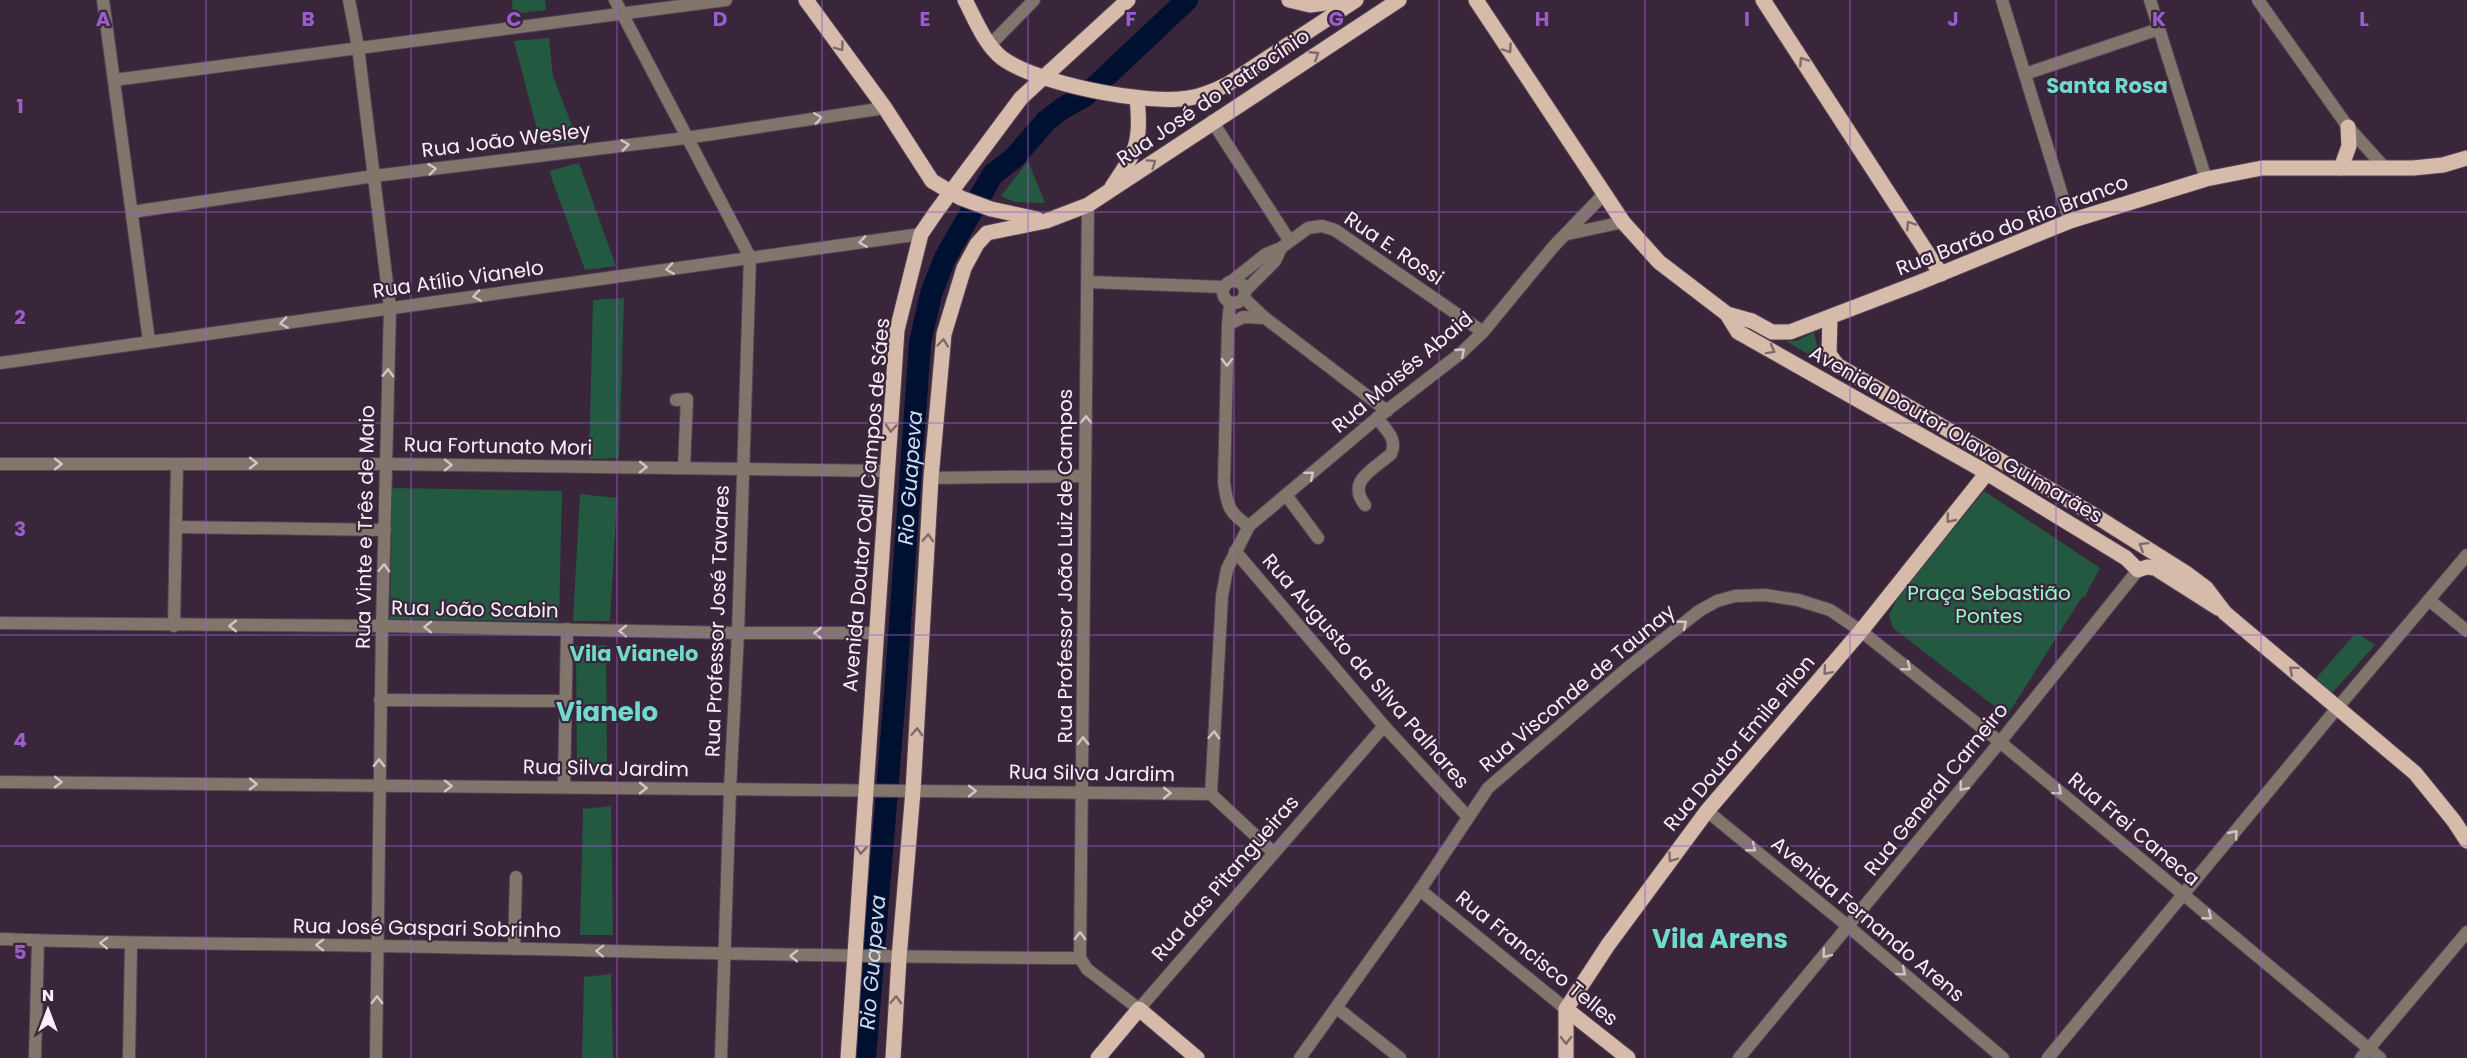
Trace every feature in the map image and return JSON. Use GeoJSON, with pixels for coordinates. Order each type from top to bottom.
{"type":"FeatureCollection","features":[{"type":"Feature","properties":{"kind":"main road"},"geometry":{"type":"LineString","coordinates":[[806,0],[885,108],[932,181],[956,195],[992,209],[1046,221]]}},
{"type":"Feature","properties":{"kind":"main road"},"geometry":{"type":"LineString","coordinates":[[965,0],[990,45]]}},
{"type":"Feature","properties":{"kind":"main road","name":"Avenida Doutor Odil Campos de Sáes"},"geometry":{"type":"LineString","coordinates":[[848,1058],[871,792],[876,633],[897,330],[921,234],[956,195],[1021,98],[1048,79],[1128,0]]}},
{"type":"Feature","properties":{"kind":"main road"},"geometry":{"type":"LineString","coordinates":[[1289,0],[1310,5],[1348,0]]}},
{"type":"Feature","properties":{"kind":"main road","name":"Rua José do Patrocínio"},"geometry":{"type":"LineString","coordinates":[[990,45],[1001,57],[1048,79],[1135,98],[1189,98],[1208,93],[1245,74],[1356,0]]}},
{"type":"Feature","properties":{"kind":"main road","name":"Rua José do Patrocínio"},"geometry":{"type":"LineString","coordinates":[[1046,221],[1088,205],[1107,194],[1212,122],[1399,0]]}},
{"type":"Feature","properties":{"kind":"main road"},"geometry":{"type":"LineString","coordinates":[[1476,0],[1623,222],[1659,262],[1726,314]]}},
{"type":"Feature","properties":{"kind":"main road"},"geometry":{"type":"LineString","coordinates":[[1763,0],[1941,274]]}},
{"type":"Feature","properties":{"kind":"main road"},"geometry":{"type":"LineString","coordinates":[[1107,194],[1137,147],[1139,134],[1135,98]]}},
{"type":"Feature","properties":{"kind":"main road"},"geometry":{"type":"LineString","coordinates":[[2341,168],[2349,146],[2348,127]]}},
{"type":"Feature","properties":{"kind":"main road","name":"Rua Barão do Rio Branco"},"geometry":{"type":"LineString","coordinates":[[1790,332],[2070,221],[2206,179],[2262,168],[2385,168],[2465,162]]}},
{"type":"Feature","properties":{"kind":"main road"},"geometry":{"type":"LineString","coordinates":[[893,1058],[894,958],[913,791],[931,478],[944,334],[964,268],[977,244],[987,233],[1046,221]]}},
{"type":"Feature","properties":{"kind":"main road"},"geometry":{"type":"LineString","coordinates":[[1878,298],[1922,274],[1929,264],[1930,255]]}},
{"type":"Feature","properties":{"kind":"main road","name":"Avenida Doutor Olavo Guimarães"},"geometry":{"type":"LineString","coordinates":[[1726,314],[1752,321],[1772,332],[1790,332]]}},
{"type":"Feature","properties":{"kind":"main road","name":"Avenida Doutor Olavo Guimarães"},"geometry":{"type":"LineString","coordinates":[[1726,314],[1738,332],[1986,474],[2126,558],[2138,570],[2147,567],[2155,568],[2225,613],[2415,773],[2454,821],[2467,841]]}},
{"type":"Feature","properties":{"kind":"main road","name":"Avenida Doutor Olavo Guimarães"},"geometry":{"type":"LineString","coordinates":[[1830,317],[1829,354],[1837,365],[2061,496],[2187,573],[2206,588],[2225,613]]}},
{"type":"Feature","properties":{"kind":"main road"},"geometry":{"type":"LineString","coordinates":[[1986,474],[1995,471],[2008,473],[2061,496]]}},
{"type":"Feature","properties":{"kind":"main road","name":"Rua Doutor Emile Pilon"},"geometry":{"type":"LineString","coordinates":[[1566,1009],[1608,945],[1707,811],[1862,631],[1986,474]]}},
{"type":"Feature","properties":{"kind":"main road"},"geometry":{"type":"LineString","coordinates":[[1139,1009],[1197,1058]]}},
{"type":"Feature","properties":{"kind":"main road","name":"Rua das Pitangueiras"},"geometry":{"type":"LineString","coordinates":[[1098,1058],[1139,1009]]}},
{"type":"Feature","properties":{"kind":"main road"},"geometry":{"type":"LineString","coordinates":[[1566,1009],[1566,1058]]}},
{"type":"Feature","properties":{"kind":"main road","name":"Rua Francisco Telles"},"geometry":{"type":"LineString","coordinates":[[1566,1009],[1628,1058]]}},
{"type":"Feature","properties":{"kind":"street"},"geometry":{"type":"LineString","coordinates":[[103,0],[149,341]]}},
{"type":"Feature","properties":{"kind":"street","name":"Rua Vinte e Três de Maio"},"geometry":{"type":"LineString","coordinates":[[349,0],[358,47],[390,308],[380,700],[376,1058]]}},
{"type":"Feature","properties":{"kind":"street"},"geometry":{"type":"LineString","coordinates":[[615,0],[750,257]]}},
{"type":"Feature","properties":{"kind":"street"},"geometry":{"type":"LineString","coordinates":[[114,80],[726,0]]}},
{"type":"Feature","properties":{"kind":"street"},"geometry":{"type":"LineString","coordinates":[[990,45],[1034,0]]}},
{"type":"Feature","properties":{"kind":"street"},"geometry":{"type":"LineString","coordinates":[[2002,0],[2070,221]]}},
{"type":"Feature","properties":{"kind":"street"},"geometry":{"type":"LineString","coordinates":[[2150,0],[2206,179]]}},
{"type":"Feature","properties":{"kind":"street"},"geometry":{"type":"LineString","coordinates":[[2258,0],[2348,127],[2385,168]]}},
{"type":"Feature","properties":{"kind":"street"},"geometry":{"type":"LineString","coordinates":[[2025,74],[2159,29]]}},
{"type":"Feature","properties":{"kind":"street","name":"Rua João Wesley"},"geometry":{"type":"LineString","coordinates":[[132,212],[374,176],[686,138],[885,108]]}},
{"type":"Feature","properties":{"kind":"street"},"geometry":{"type":"LineString","coordinates":[[1212,122],[1285,244]]}},
{"type":"Feature","properties":{"kind":"street","name":"Rua Moisés Abaid"},"geometry":{"type":"LineString","coordinates":[[1211,794],[1222,596],[1227,569],[1250,526],[1377,418],[1461,353],[1483,332],[1553,247],[1605,193]]}},
{"type":"Feature","properties":{"kind":"street","name":"Rua Professor João Luiz de Campos"},"geometry":{"type":"LineString","coordinates":[[1080,958],[1084,476],[1089,282],[1088,205]]}},
{"type":"Feature","properties":{"kind":"street"},"geometry":{"type":"LineString","coordinates":[[1568,234],[1623,222]]}},
{"type":"Feature","properties":{"kind":"street","name":"Rua E. Rossi"},"geometry":{"type":"LineString","coordinates":[[1228,284],[1266,254],[1308,228],[1322,226],[1335,230],[1483,332]]}},
{"type":"Feature","properties":{"kind":"street","name":"Rua Atílio Vianelo"},"geometry":{"type":"LineString","coordinates":[[0,363],[921,234]]}},
{"type":"Feature","properties":{"kind":"street","name":"Rua E. Rossi"},"geometry":{"type":"LineString","coordinates":[[1245,295],[1275,261],[1285,244]]}},
{"type":"Feature","properties":{"kind":"street","name":"Rua Professor José Tavares"},"geometry":{"type":"LineString","coordinates":[[721,1058],[750,257]]}},
{"type":"Feature","properties":{"kind":"street"},"geometry":{"type":"LineString","coordinates":[[1089,282],[1242,284],[1245,295],[1265,318],[1388,411]]}},
{"type":"Feature","properties":{"kind":"street"},"geometry":{"type":"LineString","coordinates":[[1228,284],[1224,298],[1230,303],[1238,303],[1245,295]]}},
{"type":"Feature","properties":{"kind":"street"},"geometry":{"type":"LineString","coordinates":[[1230,303],[1224,483],[1227,505],[1234,517],[1250,526]]}},
{"type":"Feature","properties":{"kind":"street"},"geometry":{"type":"LineString","coordinates":[[1228,325],[1243,317],[1265,318]]}},
{"type":"Feature","properties":{"kind":"street"},"geometry":{"type":"LineString","coordinates":[[676,400],[687,399],[684,467]]}},
{"type":"Feature","properties":{"kind":"street"},"geometry":{"type":"LineString","coordinates":[[1365,505],[1358,496],[1357,488],[1361,480],[1391,454],[1394,442],[1377,418]]}},
{"type":"Feature","properties":{"kind":"street","name":"Rua Fortunato Mori"},"geometry":{"type":"LineString","coordinates":[[0,464],[386,464],[888,471]]}},
{"type":"Feature","properties":{"kind":"street"},"geometry":{"type":"LineString","coordinates":[[174,626],[177,464]]}},
{"type":"Feature","properties":{"kind":"street"},"geometry":{"type":"LineString","coordinates":[[931,478],[1084,476]]}},
{"type":"Feature","properties":{"kind":"street"},"geometry":{"type":"LineString","coordinates":[[1286,495],[1318,538]]}},
{"type":"Feature","properties":{"kind":"street"},"geometry":{"type":"LineString","coordinates":[[176,527],[385,530]]}},
{"type":"Feature","properties":{"kind":"street","name":"Rua Augusto da SIlva Palhares"},"geometry":{"type":"LineString","coordinates":[[1235,551],[1384,726],[1468,817]]}},
{"type":"Feature","properties":{"kind":"street"},"geometry":{"type":"LineString","coordinates":[[2048,1058],[2338,707],[2467,555]]}},
{"type":"Feature","properties":{"kind":"street","name":"Rua General Carneiro"},"geometry":{"type":"LineString","coordinates":[[1739,1058],[1849,927],[2138,570]]}},
{"type":"Feature","properties":{"kind":"street","name":"Rua Visconde de Taunay"},"geometry":{"type":"LineString","coordinates":[[1300,1058],[1420,890],[1488,788],[1624,670],[1699,611],[1717,601],[1735,596],[1765,595],[1798,600],[1830,610],[1862,631]]}},
{"type":"Feature","properties":{"kind":"street"},"geometry":{"type":"LineString","coordinates":[[2429,600],[2467,631]]}},
{"type":"Feature","properties":{"kind":"street","name":"Rua João Scabin"},"geometry":{"type":"LineString","coordinates":[[0,623],[876,633]]}},
{"type":"Feature","properties":{"kind":"street"},"geometry":{"type":"LineString","coordinates":[[564,786],[567,630]]}},
{"type":"Feature","properties":{"kind":"street","name":"Rua Frei Caneca"},"geometry":{"type":"LineString","coordinates":[[1862,631],[2000,742],[2365,1053],[2380,1058]]}},
{"type":"Feature","properties":{"kind":"street"},"geometry":{"type":"LineString","coordinates":[[380,700],[566,701]]}},
{"type":"Feature","properties":{"kind":"street","name":"Rua das Pitangueiras"},"geometry":{"type":"LineString","coordinates":[[1139,1009],[1384,726]]}},
{"type":"Feature","properties":{"kind":"street","name":"Rua Silva Jardim"},"geometry":{"type":"LineString","coordinates":[[0,782],[1211,794]]}},
{"type":"Feature","properties":{"kind":"street"},"geometry":{"type":"LineString","coordinates":[[1211,794],[1274,853]]}},
{"type":"Feature","properties":{"kind":"street","name":"Avenida Fernando Arens"},"geometry":{"type":"LineString","coordinates":[[1707,811],[1849,927],[2003,1058]]}},
{"type":"Feature","properties":{"kind":"street"},"geometry":{"type":"LineString","coordinates":[[514,949],[516,877]]}},
{"type":"Feature","properties":{"kind":"street","name":"Rua Francisco Telles"},"geometry":{"type":"LineString","coordinates":[[1420,890],[1566,1009]]}},
{"type":"Feature","properties":{"kind":"street"},"geometry":{"type":"LineString","coordinates":[[2365,1053],[2467,932]]}},
{"type":"Feature","properties":{"kind":"street","name":"Rua José Gaspari Sobrinho"},"geometry":{"type":"LineString","coordinates":[[0,939],[131,944],[378,945],[894,958]]}},
{"type":"Feature","properties":{"kind":"street"},"geometry":{"type":"LineString","coordinates":[[35,1058],[38,940]]}},
{"type":"Feature","properties":{"kind":"street"},"geometry":{"type":"LineString","coordinates":[[129,1058],[131,944]]}},
{"type":"Feature","properties":{"kind":"street"},"geometry":{"type":"LineString","coordinates":[[894,958],[1080,958],[1088,969],[1139,1009]]}},
{"type":"Feature","properties":{"kind":"street"},"geometry":{"type":"LineString","coordinates":[[1337,1008],[1400,1058]]}},
{"type":"Feature","properties":{"kind":"green space"},"geometry":{"type":"Polygon","coordinates":[[[512,0],[545,0],[546,10],[513,14],[512,0]]]}},
{"type":"Feature","properties":{"kind":"green space"},"geometry":{"type":"Polygon","coordinates":[[[549,38],[553,76],[578,141],[541,145],[514,41],[549,38]]]}},
{"type":"Feature","properties":{"kind":"green space"},"geometry":{"type":"Polygon","coordinates":[[[1028,161],[1045,203],[1015,202],[1001,196],[1028,161]]]}},
{"type":"Feature","properties":{"kind":"green space"},"geometry":{"type":"Polygon","coordinates":[[[579,163],[616,266],[585,270],[549,171],[579,163]]]}},
{"type":"Feature","properties":{"kind":"green space"},"geometry":{"type":"Polygon","coordinates":[[[624,298],[619,458],[589,459],[593,300],[624,298]]]}},
{"type":"Feature","properties":{"kind":"green space"},"geometry":{"type":"Polygon","coordinates":[[[1814,332],[1817,346],[1829,367],[1786,341],[1797,341],[1814,332]]]}},
{"type":"Feature","properties":{"kind":"green space"},"geometry":{"type":"Polygon","coordinates":[[[392,488],[562,491],[559,621],[390,619],[392,488]]]}},
{"type":"Feature","properties":{"kind":"green space","name":"Praça Sebastião Pontes"},"geometry":{"type":"Polygon","coordinates":[[[1984,491],[2100,568],[2084,598],[2082,597],[2007,716],[1893,628],[1889,615],[1898,597],[1984,491]]]}},
{"type":"Feature","properties":{"kind":"green space"},"geometry":{"type":"Polygon","coordinates":[[[580,494],[617,498],[610,621],[573,621],[580,494]]]}},
{"type":"Feature","properties":{"kind":"green space"},"geometry":{"type":"Polygon","coordinates":[[[2360,635],[2375,645],[2331,694],[2314,681],[2353,636],[2360,635]]]}},
{"type":"Feature","properties":{"kind":"green space"},"geometry":{"type":"Polygon","coordinates":[[[606,645],[607,773],[577,773],[576,646],[606,645]]]}},
{"type":"Feature","properties":{"kind":"green space"},"geometry":{"type":"Polygon","coordinates":[[[611,806],[613,935],[580,935],[583,809],[611,806]]]}},
{"type":"Feature","properties":{"kind":"green space"},"geometry":{"type":"Polygon","coordinates":[[[611,974],[613,1058],[582,1058],[584,977],[611,974]]]}},
{"type":"Feature","properties":{"kind":"waterway","name":"Rio Guapeva"},"geometry":{"type":"LineString","coordinates":[[865,1058],[895,694],[920,343],[931,294],[945,258],[993,174],[1014,158],[1046,121],[1085,96],[1187,0]]}},
{"type":"Feature","properties":{"kind":"district","name":"Santa Rosa"},"geometry":{"type":"Point","coordinates":[2107,86]}},
{"type":"Feature","properties":{"kind":"district","name":"Vila Vianelo"},"geometry":{"type":"Point","coordinates":[634,654]}},
{"type":"Feature","properties":{"kind":"district","name":"Vianelo"},"geometry":{"type":"Point","coordinates":[607,712]}},
{"type":"Feature","properties":{"kind":"district","name":"Vila Arens"},"geometry":{"type":"Point","coordinates":[1720,939]}}]}
